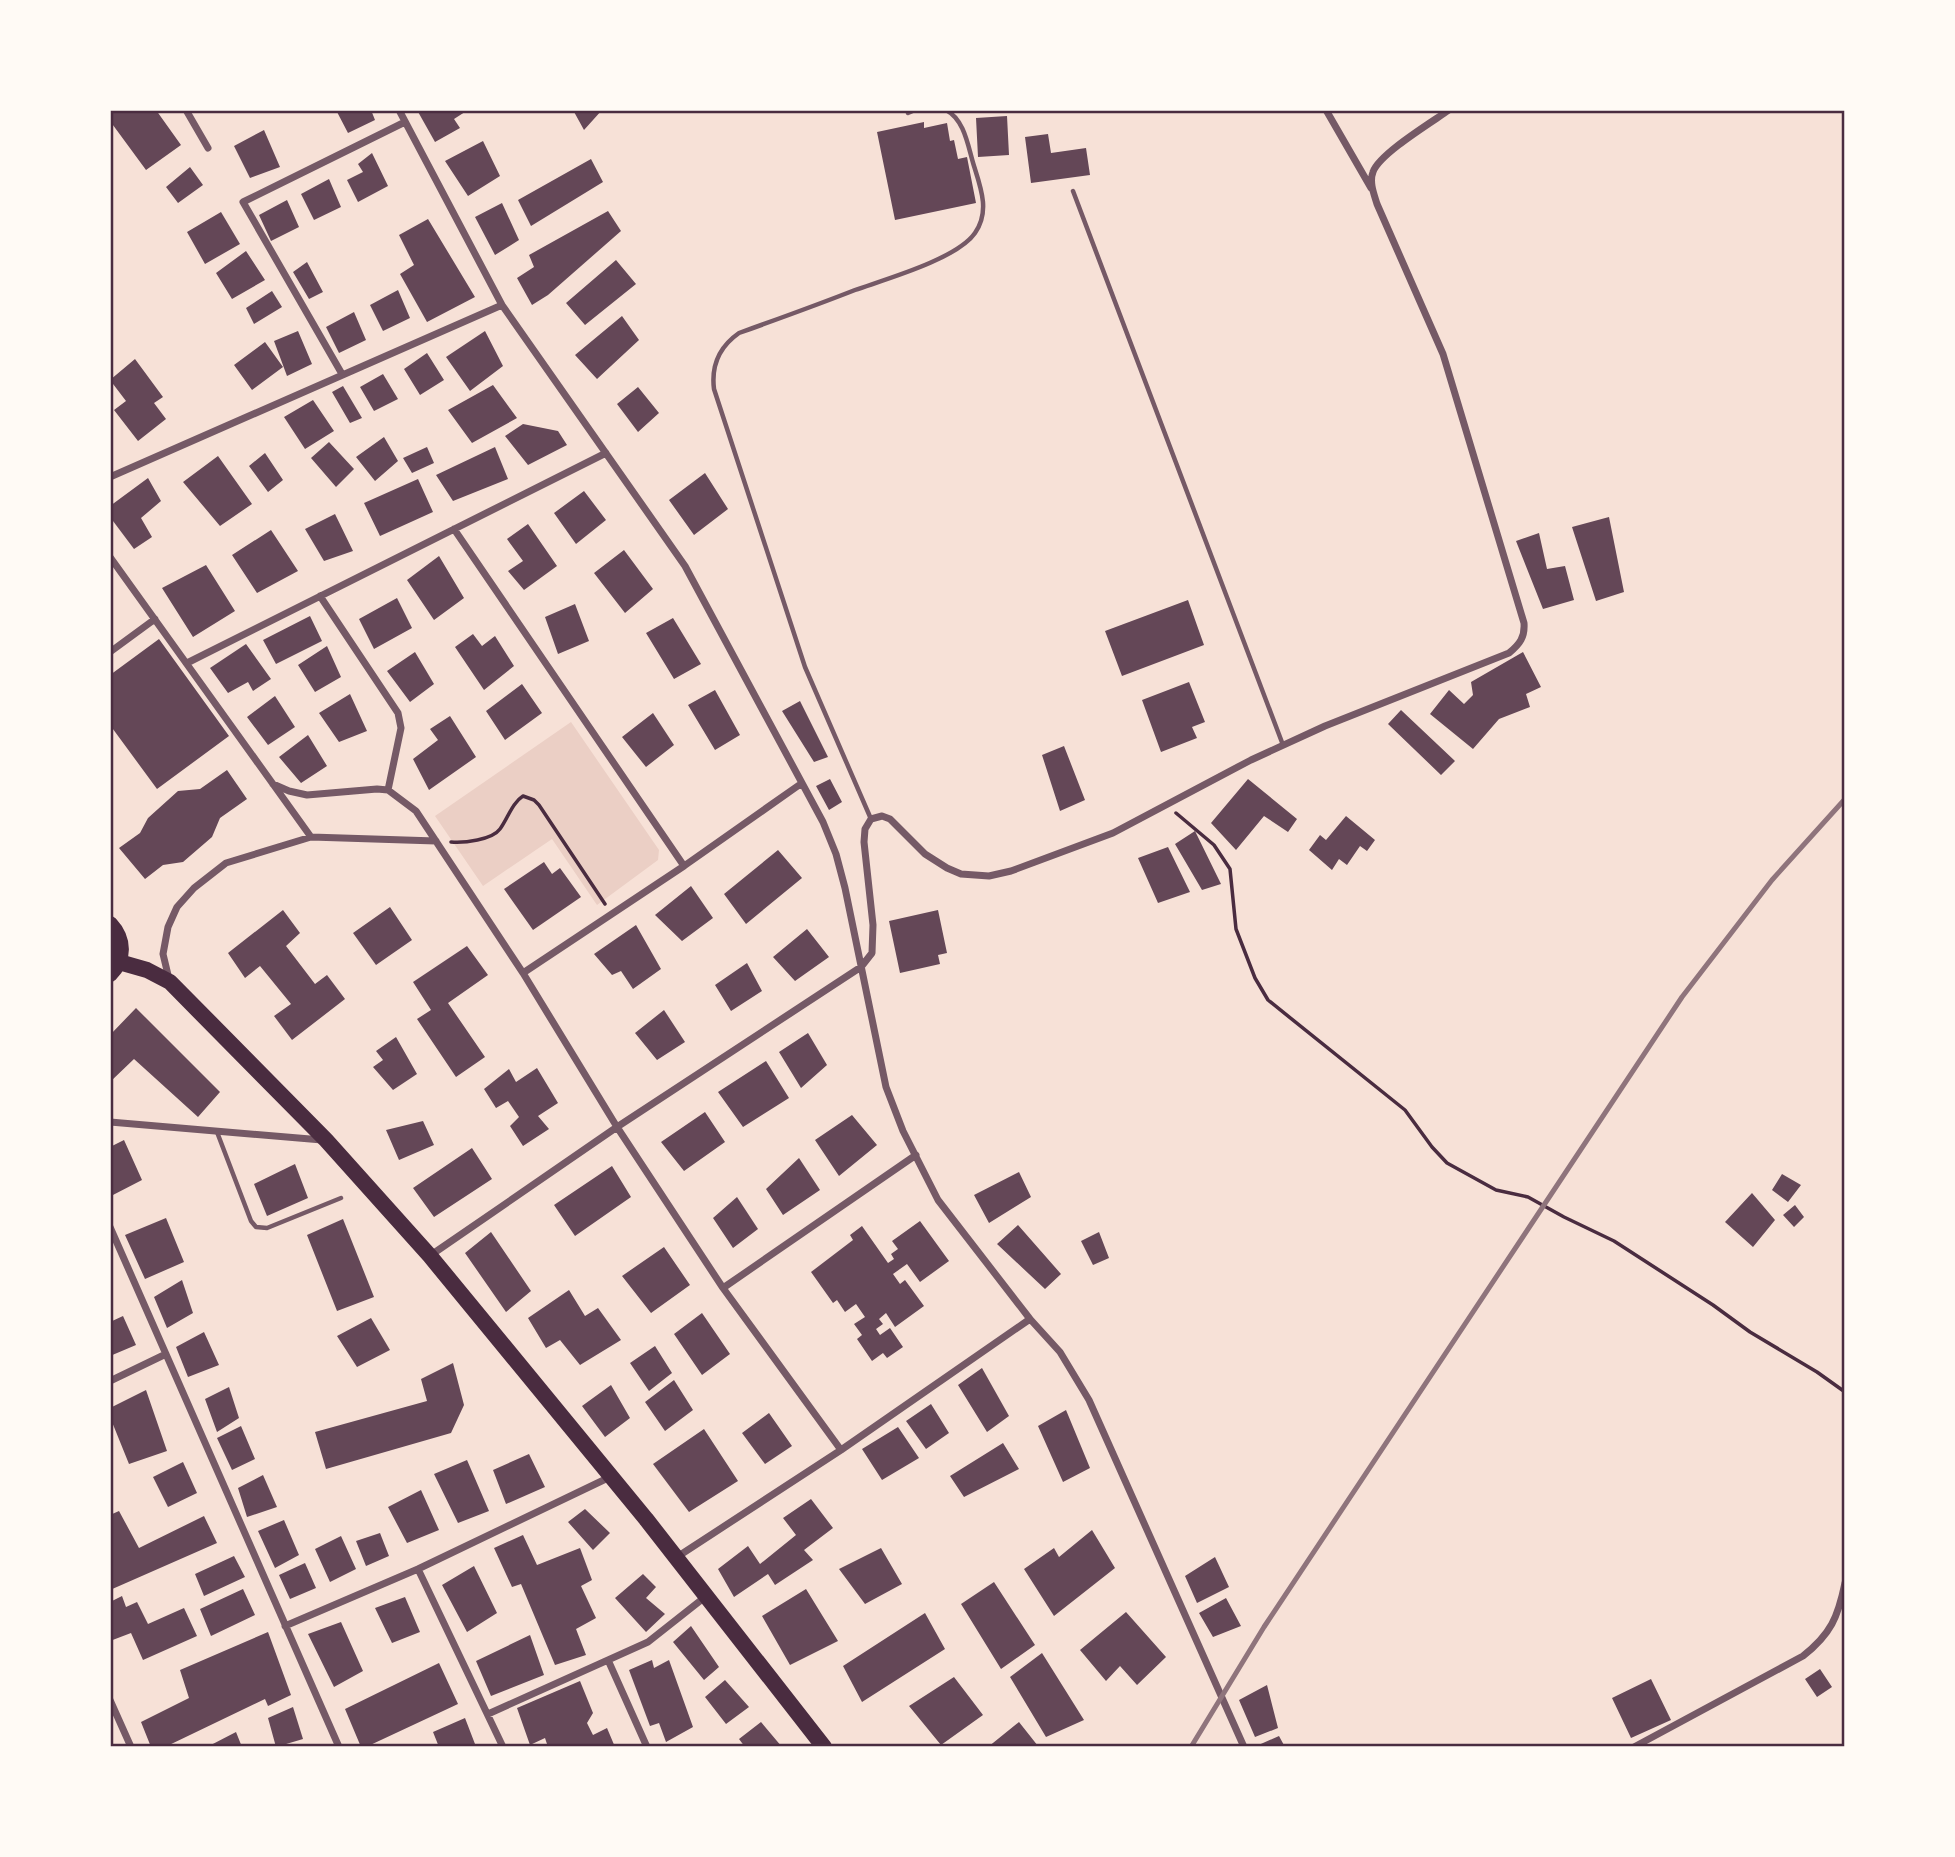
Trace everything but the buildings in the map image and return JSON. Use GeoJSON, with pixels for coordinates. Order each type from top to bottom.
{"type":"FeatureCollection","features":[{"type":"Feature","properties":{"kind":"main road"},"geometry":{"type":"LineString","coordinates":[[110,924],[120,940],[115,968],[147,970],[170,982],[326,1140],[430,1256],[707,1596],[824,1747]]}},
{"type":"Feature","properties":{"kind":"street"},"geometry":{"type":"LineString","coordinates":[[186,110],[208,148]]}},
{"type":"Feature","properties":{"kind":"street"},"geometry":{"type":"LineString","coordinates":[[398,110],[502,305],[685,566],[823,822],[836,854],[845,888],[886,1087],[894,1112],[938,1200],[1030,1319],[1060,1352],[1089,1399],[1244,1747]]}},
{"type":"Feature","properties":{"kind":"street"},"geometry":{"type":"LineString","coordinates":[[430,1256],[617,1127],[861,967],[872,953],[873,925],[864,842],[864,829],[871,819],[882,816],[890,819],[925,854],[961,874],[989,876],[1030,865],[1113,833],[1283,745],[1360,711],[1509,653],[1522,640],[1525,633],[1524,623],[1443,354],[1373,192],[1326,110]]}},
{"type":"Feature","properties":{"kind":"street"},"geometry":{"type":"LineString","coordinates":[[1373,192],[1371,181],[1378,163],[1449,110]]}},
{"type":"Feature","properties":{"kind":"street"},"geometry":{"type":"LineString","coordinates":[[342,374],[243,202],[405,122]]}},
{"type":"Feature","properties":{"kind":"street"},"geometry":{"type":"LineString","coordinates":[[110,477],[502,305]]}},
{"type":"Feature","properties":{"kind":"street"},"geometry":{"type":"LineString","coordinates":[[187,663],[606,453]]}},
{"type":"Feature","properties":{"kind":"street"},"geometry":{"type":"LineString","coordinates":[[454,529],[684,866]]}},
{"type":"Feature","properties":{"kind":"street"},"geometry":{"type":"LineString","coordinates":[[110,557],[311,837]]}},
{"type":"Feature","properties":{"kind":"street"},"geometry":{"type":"LineString","coordinates":[[320,596],[398,713],[400,736],[388,790]]}},
{"type":"Feature","properties":{"kind":"street"},"geometry":{"type":"LineString","coordinates":[[110,652],[155,619]]}},
{"type":"Feature","properties":{"kind":"street"},"geometry":{"type":"LineString","coordinates":[[523,973],[684,866],[802,783]]}},
{"type":"Feature","properties":{"kind":"street"},"geometry":{"type":"LineString","coordinates":[[274,784],[306,795],[388,790],[416,811],[523,973],[617,1127],[723,1288],[841,1450]]}},
{"type":"Feature","properties":{"kind":"street"},"geometry":{"type":"LineString","coordinates":[[170,982],[163,954],[168,927],[177,907],[194,888],[226,863],[311,837],[436,841]]}},
{"type":"Feature","properties":{"kind":"street"},"geometry":{"type":"LineString","coordinates":[[110,1122],[326,1140]]}},
{"type":"Feature","properties":{"kind":"street"},"geometry":{"type":"LineString","coordinates":[[723,1288],[916,1155]]}},
{"type":"Feature","properties":{"kind":"street"},"geometry":{"type":"LineString","coordinates":[[110,1227],[339,1747]]}},
{"type":"Feature","properties":{"kind":"street"},"geometry":{"type":"LineString","coordinates":[[676,1558],[841,1450],[1030,1319]]}},
{"type":"Feature","properties":{"kind":"street"},"geometry":{"type":"LineString","coordinates":[[110,1381],[166,1354]]}},
{"type":"Feature","properties":{"kind":"street"},"geometry":{"type":"LineString","coordinates":[[285,1626],[418,1569],[610,1476]]}},
{"type":"Feature","properties":{"kind":"street"},"geometry":{"type":"LineString","coordinates":[[418,1569],[503,1747]]}},
{"type":"Feature","properties":{"kind":"street"},"geometry":{"type":"LineString","coordinates":[[1634,1747],[1809,1651],[1825,1636],[1837,1617],[1845,1583]]}},
{"type":"Feature","properties":{"kind":"street"},"geometry":{"type":"LineString","coordinates":[[488,1714],[648,1642],[707,1596]]}},
{"type":"Feature","properties":{"kind":"street"},"geometry":{"type":"LineString","coordinates":[[608,1660],[647,1747]]}},
{"type":"Feature","properties":{"kind":"street"},"geometry":{"type":"LineString","coordinates":[[110,1700],[131,1747]]}},
{"type":"Feature","properties":{"kind":"lane"},"geometry":{"type":"LineString","coordinates":[[908,113],[915,110]]}},
{"type":"Feature","properties":{"kind":"lane"},"geometry":{"type":"LineString","coordinates":[[871,819],[797,644],[714,389],[714,364],[728,341],[739,333],[928,263],[965,243],[975,233],[982,220],[984,203],[981,188],[960,124],[946,110]]}},
{"type":"Feature","properties":{"kind":"lane"},"geometry":{"type":"LineString","coordinates":[[1073,191],[1283,745]]}},
{"type":"Feature","properties":{"kind":"lane"},"geometry":{"type":"LineString","coordinates":[[217,1131],[251,1222],[256,1227],[267,1228],[341,1198]]}},
{"type":"Feature","properties":{"kind":"path"},"geometry":{"type":"LineString","coordinates":[[436,841],[457,843],[494,835],[501,829],[517,800],[523,796],[528,797],[539,805],[612,914]]}},
{"type":"Feature","properties":{"kind":"path"},"geometry":{"type":"LineString","coordinates":[[1167,805],[1214,845],[1230,869],[1236,929],[1255,978],[1268,1000],[1308,1035],[1405,1110],[1447,1163],[1496,1191],[1528,1197],[1614,1241],[1845,1392]]}},
{"type":"Feature","properties":{"kind":"shaded area"},"geometry":{"type":"Polygon","coordinates":[[[571,722],[659,850],[658,860],[597,905],[552,839],[483,886],[435,816],[571,722]]]}},
{"type":"Feature","properties":{"kind":"railway"},"geometry":{"type":"LineString","coordinates":[[1191,1747],[1264,1627],[1682,997],[1772,880],[1845,799]]}}]}
